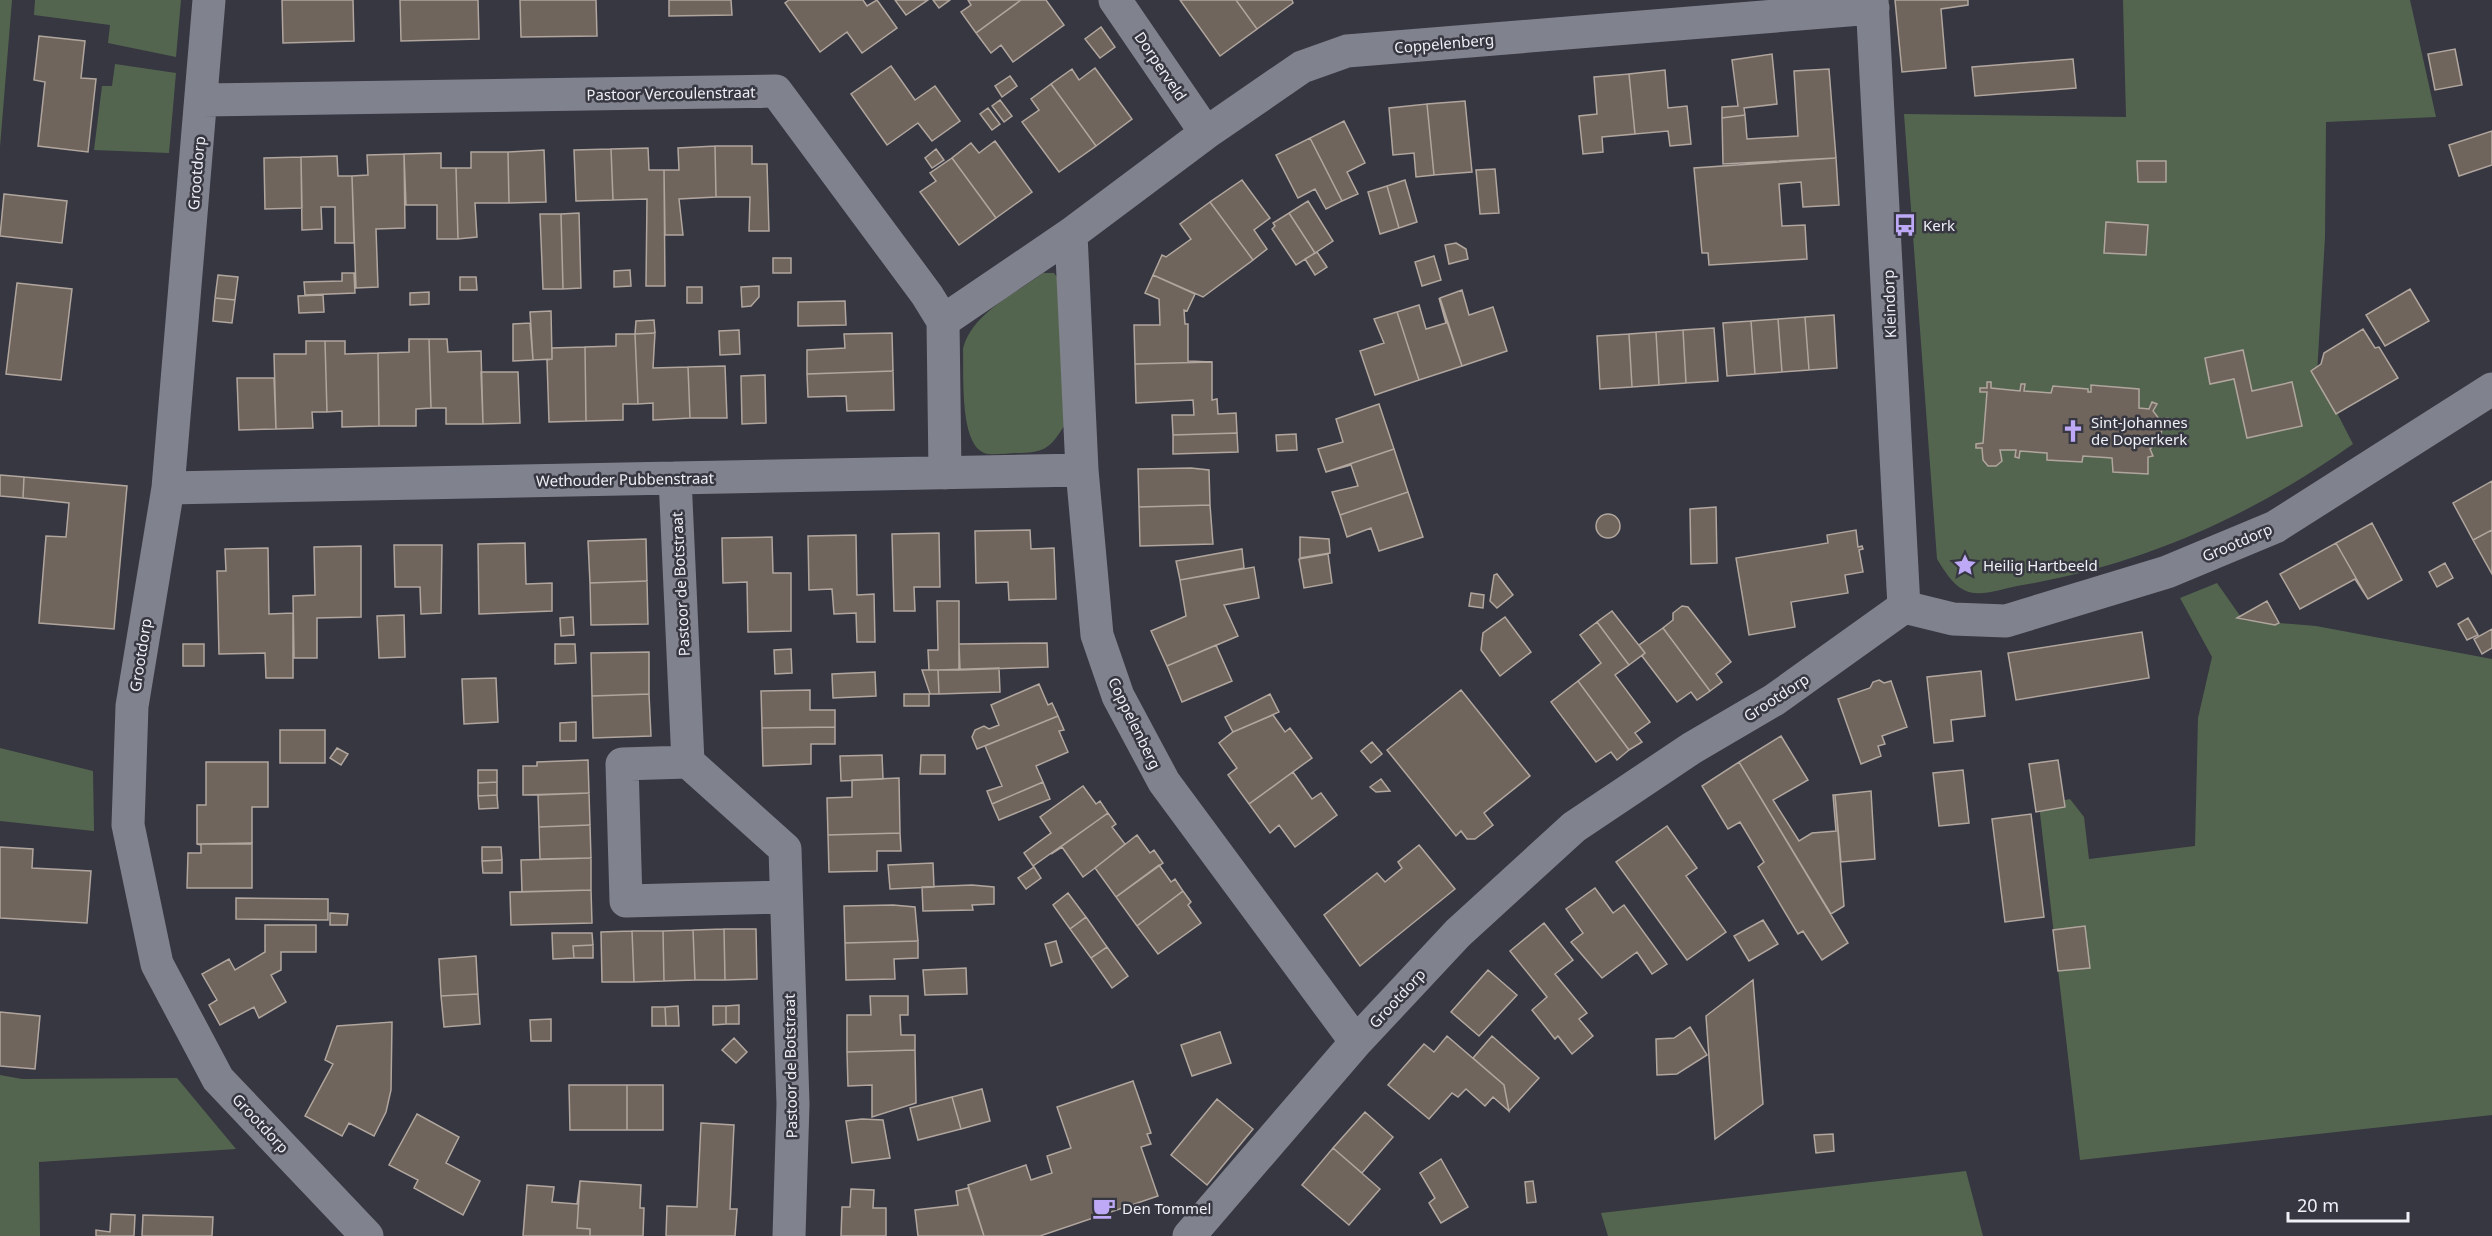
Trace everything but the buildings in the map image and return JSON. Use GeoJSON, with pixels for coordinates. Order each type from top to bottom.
{"type":"FeatureCollection","features":[{"type":"Feature","properties":{"kind":"street","name":"Grootdorp"},"geometry":{"type":"LineString","coordinates":[[209,0],[168,488],[132,706],[128,825],[157,964],[218,1079],[367,1236]]}},
{"type":"Feature","properties":{"kind":"street","name":"Dorperveld"},"geometry":{"type":"LineString","coordinates":[[1115,0],[1206,133]]}},
{"type":"Feature","properties":{"kind":"street","name":"Coppelenberg"},"geometry":{"type":"LineString","coordinates":[[943,321],[1071,234],[1206,133],[1302,67],[1347,51],[1873,4]]}},
{"type":"Feature","properties":{"kind":"street","name":"Kleindorp"},"geometry":{"type":"LineString","coordinates":[[1873,4],[1904,607]]}},
{"type":"Feature","properties":{"kind":"street","name":"Pastoor Vercoulenstraat"},"geometry":{"type":"LineString","coordinates":[[202,100],[776,91],[927,295],[943,321]]}},
{"type":"Feature","properties":{"kind":"street","name":"Coppelenberg"},"geometry":{"type":"LineString","coordinates":[[1071,234],[1082,470],[1097,635],[1118,696],[1164,782],[1356,1042]]}},
{"type":"Feature","properties":{"kind":"street"},"geometry":{"type":"LineString","coordinates":[[943,321],[945,473]]}},
{"type":"Feature","properties":{"kind":"street","name":"Grootdorp"},"geometry":{"type":"LineString","coordinates":[[1189,1236],[1356,1042],[1458,933],[1574,827],[1692,748],[1774,700],[1904,607],[1953,619],[2006,621],[2167,572],[2275,527],[2492,389]]}},
{"type":"Feature","properties":{"kind":"street","name":"Wethouder Pubbenstraat"},"geometry":{"type":"LineString","coordinates":[[168,488],[1082,470]]}},
{"type":"Feature","properties":{"kind":"street","name":"Pastoor de Botstraat"},"geometry":{"type":"LineString","coordinates":[[675,478],[688,762],[785,849],[793,1104],[789,1236]]}},
{"type":"Feature","properties":{"kind":"street"},"geometry":{"type":"LineString","coordinates":[[688,762],[622,764],[626,901],[786,897]]}},
{"type":"Feature","properties":{"kind":"green space"},"geometry":{"type":"Polygon","coordinates":[[[0,0],[12,0],[0,147],[0,0]]]}},
{"type":"Feature","properties":{"kind":"green space"},"geometry":{"type":"Polygon","coordinates":[[[35,0],[181,0],[176,57],[108,43],[110,25],[34,15],[35,0]]]}},
{"type":"Feature","properties":{"kind":"green space"},"geometry":{"type":"Polygon","coordinates":[[[2123,0],[2410,0],[2436,117],[2326,122],[2325,237],[2317,374],[2353,444],[2275,494],[2235,515],[2151,551],[2107,566],[2063,577],[1990,592],[1970,592],[1952,580],[1937,559],[1904,114],[2126,117],[2123,0]]]}},
{"type":"Feature","properties":{"kind":"green space"},"geometry":{"type":"Polygon","coordinates":[[[115,64],[176,73],[169,153],[94,150],[102,86],[112,86],[115,64]]]}},
{"type":"Feature","properties":{"kind":"green space"},"geometry":{"type":"Polygon","coordinates":[[[1043,273],[1054,273],[1061,283],[1064,426],[1050,445],[1039,451],[984,453],[976,447],[970,436],[967,422],[963,390],[963,349],[975,325],[984,315],[1043,273]]]}},
{"type":"Feature","properties":{"kind":"green space"},"geometry":{"type":"Polygon","coordinates":[[[2217,583],[2243,620],[2316,626],[2492,659],[2492,1115],[2080,1160],[2039,805],[2070,799],[2084,817],[2089,859],[2195,846],[2198,718],[2212,657],[2180,598],[2217,583]]]}},
{"type":"Feature","properties":{"kind":"green space"},"geometry":{"type":"Polygon","coordinates":[[[0,748],[93,771],[94,831],[0,821],[0,748]]]}},
{"type":"Feature","properties":{"kind":"green space"},"geometry":{"type":"Polygon","coordinates":[[[0,1075],[22,1079],[177,1078],[236,1149],[39,1162],[40,1236],[0,1236],[0,1075]]]}},
{"type":"Feature","properties":{"kind":"green space"},"geometry":{"type":"Polygon","coordinates":[[[1966,1171],[1983,1236],[1608,1236],[1601,1213],[1966,1171]]]}},
{"type":"Feature","properties":{"kind":"place","name":"Kerk"},"geometry":{"type":"Point","coordinates":[1905,225]}},
{"type":"Feature","properties":{"kind":"place","name":"Sint-Johannes de Doperkerk"},"geometry":{"type":"Point","coordinates":[2073,431]}},
{"type":"Feature","properties":{"kind":"place","name":"Heilig Hartbeeld"},"geometry":{"type":"Point","coordinates":[1965,565]}},
{"type":"Feature","properties":{"kind":"place","name":"Den Tommel"},"geometry":{"type":"Point","coordinates":[1104,1208]}}]}
